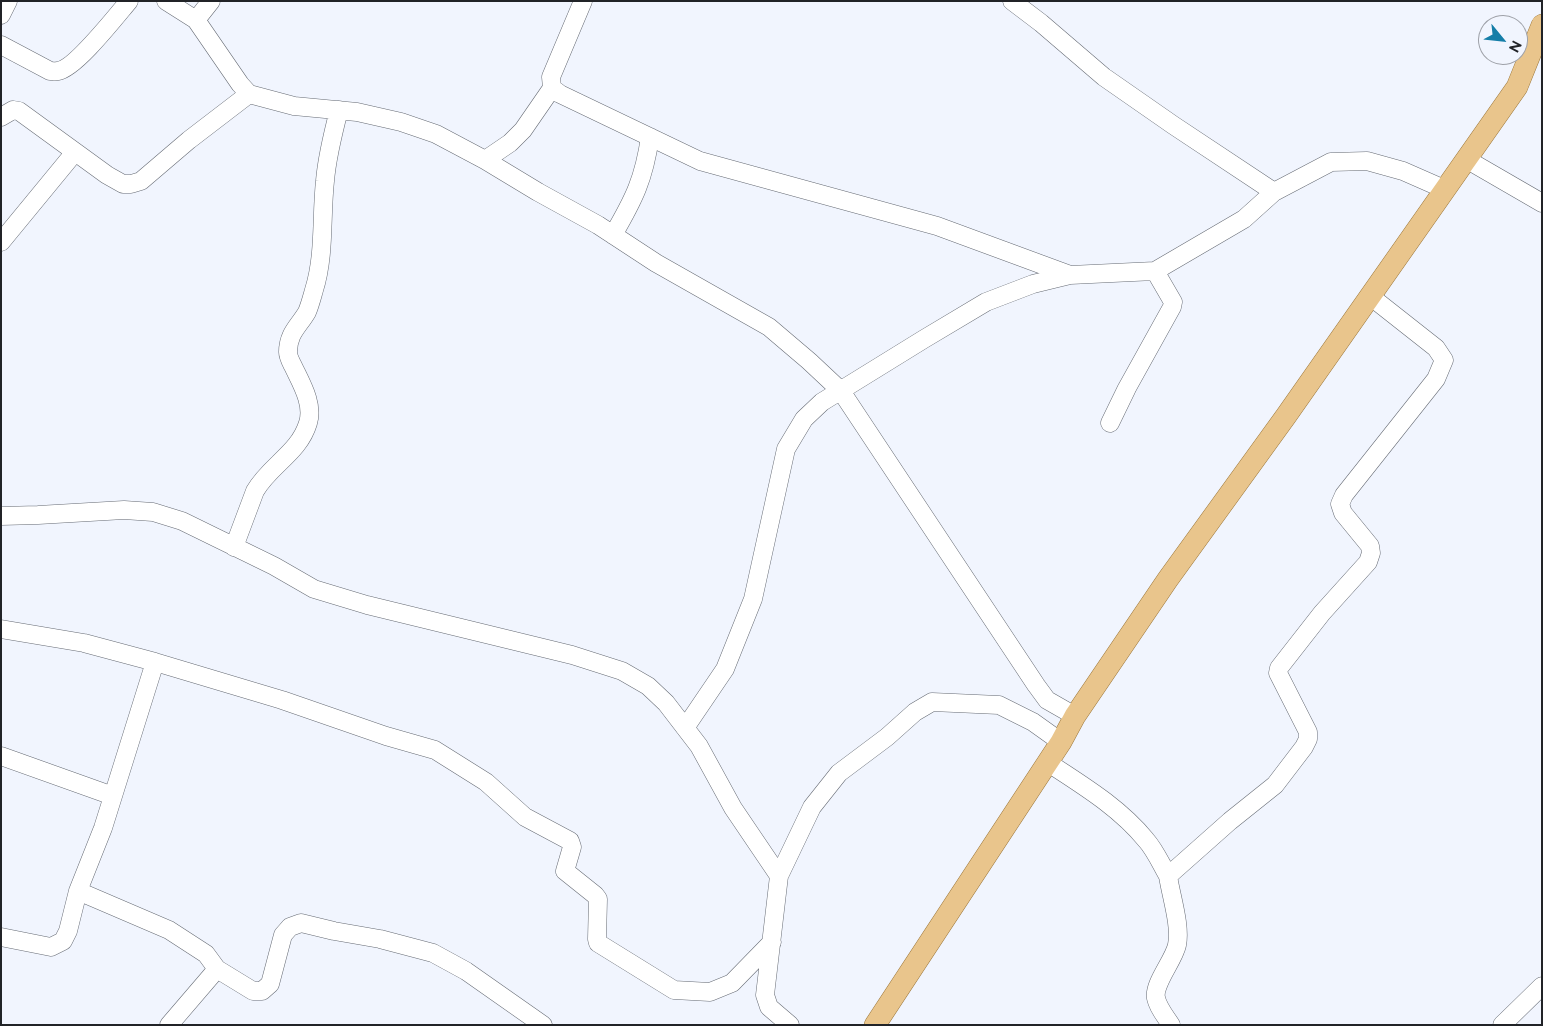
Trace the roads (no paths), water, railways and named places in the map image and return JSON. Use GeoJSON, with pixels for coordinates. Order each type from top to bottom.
{"type":"FeatureCollection","features":[{"type":"Feature","properties":{"kind":"main road"},"geometry":{"type":"LineString","coordinates":[[875,1025],[1046,762],[1061,742],[1075,716],[1168,579],[1286,416],[1516,86],[1542,25]]}},
{"type":"Feature","properties":{"kind":"street"},"geometry":{"type":"LineString","coordinates":[[1,15],[8,1]]}},
{"type":"Feature","properties":{"kind":"street"},"geometry":{"type":"LineString","coordinates":[[1,45],[50,71],[59,72],[68,67],[89,46],[129,1]]}},
{"type":"Feature","properties":{"kind":"street"},"geometry":{"type":"LineString","coordinates":[[166,1],[196,20],[249,94],[294,106],[357,112],[401,122],[436,134],[485,160],[613,235],[656,263],[770,327],[810,361],[841,391],[1036,685],[1047,700],[1075,716]]}},
{"type":"Feature","properties":{"kind":"street"},"geometry":{"type":"LineString","coordinates":[[196,20],[211,1]]}},
{"type":"Feature","properties":{"kind":"street"},"geometry":{"type":"LineString","coordinates":[[485,160],[510,143],[523,130],[552,88],[551,78],[583,1]]}},
{"type":"Feature","properties":{"kind":"street"},"geometry":{"type":"LineString","coordinates":[[1012,1],[1104,77],[1181,131],[1274,192]]}},
{"type":"Feature","properties":{"kind":"street"},"geometry":{"type":"LineString","coordinates":[[552,88],[560,94],[700,161],[937,226],[1070,275]]}},
{"type":"Feature","properties":{"kind":"street"},"geometry":{"type":"LineString","coordinates":[[1,117],[13,110],[19,111],[107,176],[123,184],[141,181],[189,140],[249,94]]}},
{"type":"Feature","properties":{"kind":"street"},"geometry":{"type":"LineString","coordinates":[[234,547],[259,483],[297,446],[305,434],[309,420],[309,403],[288,354],[289,342],[294,329],[306,312],[315,288],[322,241],[325,181],[330,145],[339,110]]}},
{"type":"Feature","properties":{"kind":"street"},"geometry":{"type":"LineString","coordinates":[[613,235],[632,202],[640,183],[647,159],[650,137]]}},
{"type":"Feature","properties":{"kind":"street"},"geometry":{"type":"LineString","coordinates":[[1,242],[75,152]]}},
{"type":"Feature","properties":{"kind":"street"},"geometry":{"type":"LineString","coordinates":[[1466,159],[1542,203]]}},
{"type":"Feature","properties":{"kind":"street"},"geometry":{"type":"LineString","coordinates":[[685,728],[724,669],[754,599],[786,449],[804,419],[822,402],[986,302],[1033,284],[1070,275],[1155,271],[1244,219],[1274,192],[1331,162],[1367,161],[1403,171],[1444,189]]}},
{"type":"Feature","properties":{"kind":"street"},"geometry":{"type":"LineString","coordinates":[[1110,423],[1127,388],[1172,307],[1172,302],[1155,271]]}},
{"type":"Feature","properties":{"kind":"street"},"geometry":{"type":"LineString","coordinates":[[1168,876],[1230,821],[1275,785],[1304,747],[1308,739],[1308,732],[1278,673],[1279,668],[1322,614],[1368,562],[1371,553],[1370,546],[1344,513],[1340,504],[1344,495],[1436,379],[1442,368],[1444,360],[1436,348],[1370,296]]}},
{"type":"Feature","properties":{"kind":"street"},"geometry":{"type":"LineString","coordinates":[[1,516],[38,516],[124,510],[153,512],[182,521],[274,566],[314,589],[368,605],[572,654],[622,671],[648,686],[666,703],[699,746],[733,808],[779,876]]}},
{"type":"Feature","properties":{"kind":"street"},"geometry":{"type":"LineString","coordinates":[[1,629],[84,643],[155,662],[282,700],[434,750],[486,782],[525,817],[570,841],[572,847],[565,871],[598,899],[598,943],[674,990],[710,992],[732,983],[772,942]]}},
{"type":"Feature","properties":{"kind":"street"},"geometry":{"type":"LineString","coordinates":[[1,937],[52,947],[63,941],[68,931],[78,891],[113,796],[155,662]]}},
{"type":"Feature","properties":{"kind":"street"},"geometry":{"type":"LineString","coordinates":[[1033,722],[1047,700]]}},
{"type":"Feature","properties":{"kind":"street"},"geometry":{"type":"LineString","coordinates":[[790,1025],[769,1007],[765,995],[779,876],[812,807],[838,773],[887,737],[915,712],[932,702],[1000,705],[1033,722],[1061,742]]}},
{"type":"Feature","properties":{"kind":"street"},"geometry":{"type":"LineString","coordinates":[[1,756],[113,796]]}},
{"type":"Feature","properties":{"kind":"street"},"geometry":{"type":"LineString","coordinates":[[1046,762],[1098,796],[1134,827],[1147,841],[1168,876],[1178,934],[1177,946],[1172,960],[1156,989],[1155,996],[1171,1025]]}},
{"type":"Feature","properties":{"kind":"street"},"geometry":{"type":"LineString","coordinates":[[78,891],[169,930],[206,954],[217,969],[253,991],[262,992],[270,984],[283,935],[290,927],[301,923],[380,939],[433,953],[466,971],[543,1025]]}},
{"type":"Feature","properties":{"kind":"street"},"geometry":{"type":"LineString","coordinates":[[169,1025],[217,969]]}},
{"type":"Feature","properties":{"kind":"street"},"geometry":{"type":"LineString","coordinates":[[1502,1025],[1542,986]]}}]}
